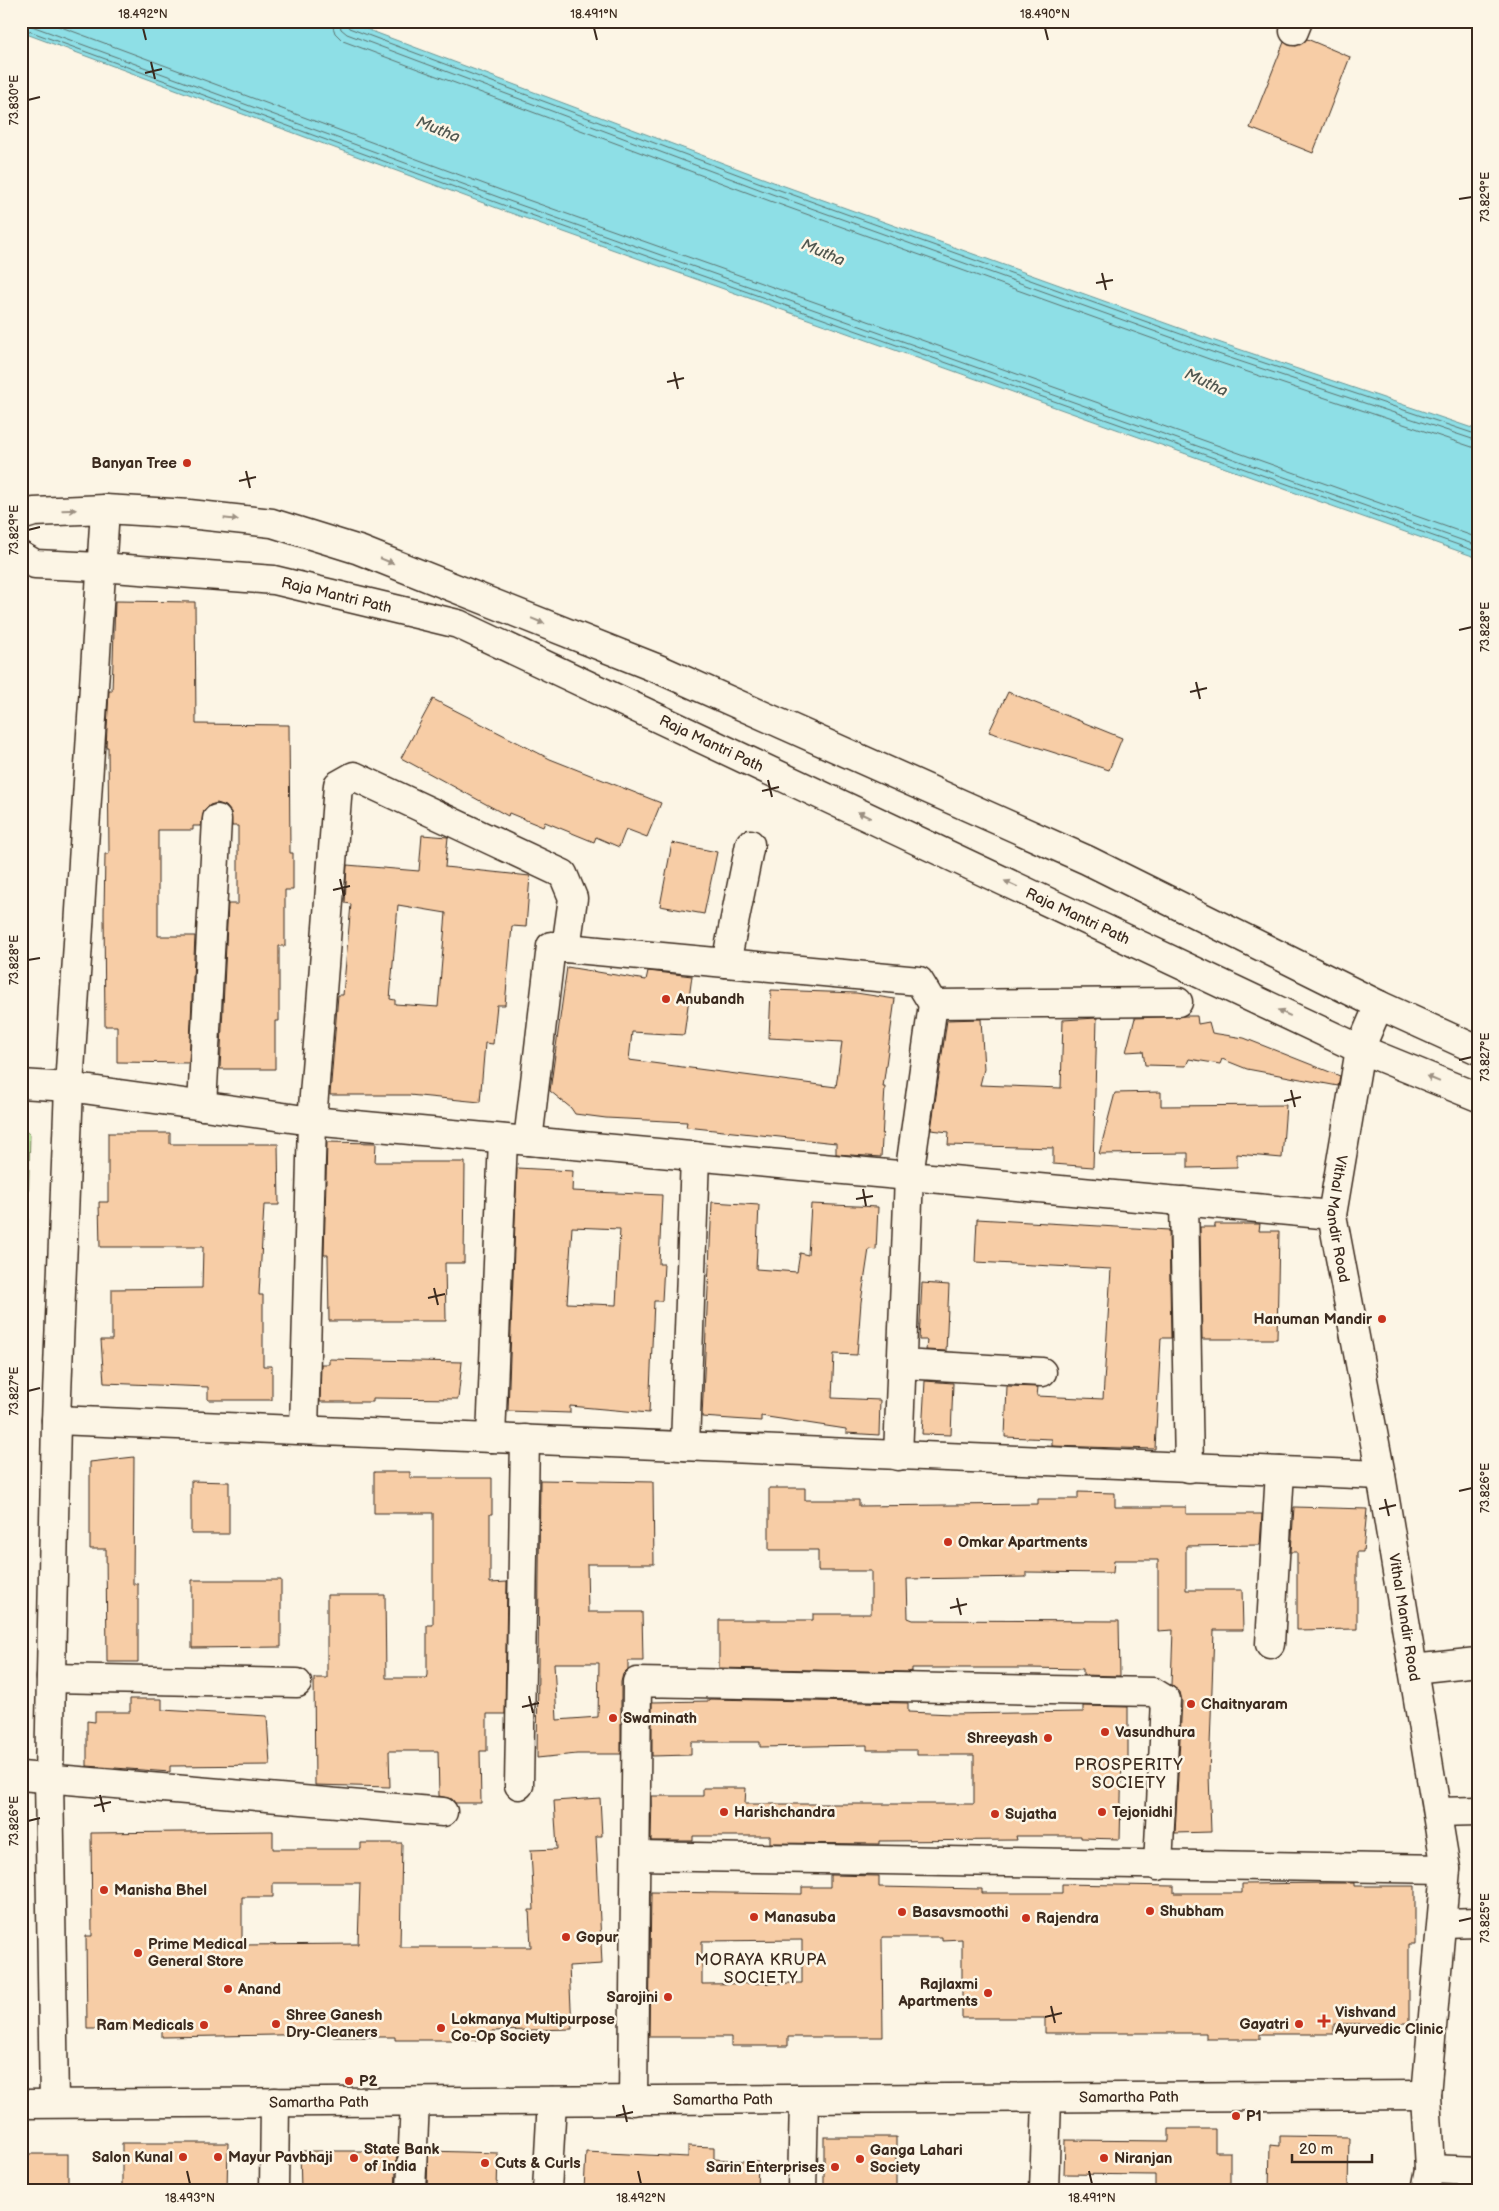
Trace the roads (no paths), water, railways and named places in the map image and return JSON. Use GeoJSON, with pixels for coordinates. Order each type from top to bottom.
{"type":"FeatureCollection","features":[{"type":"Feature","properties":{"kind":"street"},"geometry":{"type":"LineString","coordinates":[[21,516],[34,512],[105,509],[272,523],[359,550],[661,670],[1087,860],[1379,1005],[1478,1050]]}},
{"type":"Feature","properties":{"kind":"street"},"geometry":{"type":"LineString","coordinates":[[54,2103],[49,1777],[56,1420],[69,1087],[105,509]]}},
{"type":"Feature","properties":{"kind":"street","name":"Raja Mantri Path"},"geometry":{"type":"LineString","coordinates":[[21,556],[36,564],[274,580],[458,624],[1360,1049],[1478,1097]]}},
{"type":"Feature","properties":{"kind":"street"},"geometry":{"type":"LineString","coordinates":[[304,1430],[312,1121],[338,785],[354,776],[563,874],[572,898],[566,948]]}},
{"type":"Feature","properties":{"kind":"street"},"geometry":{"type":"LineString","coordinates":[[202,1106],[217,820]]}},
{"type":"Feature","properties":{"kind":"street"},"geometry":{"type":"LineString","coordinates":[[726,963],[750,844]]}},
{"type":"Feature","properties":{"kind":"street"},"geometry":{"type":"LineString","coordinates":[[543,1142],[528,1141],[551,946],[919,981],[933,1004],[909,1176],[898,1456]]}},
{"type":"Feature","properties":{"kind":"street"},"geometry":{"type":"LineString","coordinates":[[933,1004],[1178,1002]]}},
{"type":"Feature","properties":{"kind":"street","name":"Vithal Mandir Road"},"geometry":{"type":"LineString","coordinates":[[1379,1005],[1360,1049],[1332,1215],[1382,1475],[1446,1869],[1443,1924],[1426,2095],[1428,2179]]}},
{"type":"Feature","properties":{"kind":"street"},"geometry":{"type":"LineString","coordinates":[[21,1084],[69,1087],[312,1121],[1332,1215]]}},
{"type":"Feature","properties":{"kind":"street"},"geometry":{"type":"LineString","coordinates":[[491,1438],[503,1139]]}},
{"type":"Feature","properties":{"kind":"street"},"geometry":{"type":"LineString","coordinates":[[685,1446],[695,1156]]}},
{"type":"Feature","properties":{"kind":"street"},"geometry":{"type":"LineString","coordinates":[[1184,1201],[1188,1468]]}},
{"type":"Feature","properties":{"kind":"street"},"geometry":{"type":"LineString","coordinates":[[902,1364],[1042,1372]]}},
{"type":"Feature","properties":{"kind":"street"},"geometry":{"type":"LineString","coordinates":[[56,1420],[1382,1475]]}},
{"type":"Feature","properties":{"kind":"street"},"geometry":{"type":"LineString","coordinates":[[520,1785],[525,1440]]}},
{"type":"Feature","properties":{"kind":"street"},"geometry":{"type":"LineString","coordinates":[[1270,1644],[1280,1471]]}},
{"type":"Feature","properties":{"kind":"street"},"geometry":{"type":"LineString","coordinates":[[1413,1669],[1478,1662]]}},
{"type":"Feature","properties":{"kind":"street"},"geometry":{"type":"LineString","coordinates":[[51,1678],[297,1683]]}},
{"type":"Feature","properties":{"kind":"street"},"geometry":{"type":"LineString","coordinates":[[633,2101],[637,1682],[1153,1692],[1166,1700],[1158,1866]]}},
{"type":"Feature","properties":{"kind":"street"},"geometry":{"type":"LineString","coordinates":[[21,1776],[443,1812]]}},
{"type":"Feature","properties":{"kind":"street"},"geometry":{"type":"LineString","coordinates":[[1437,1812],[1478,1811]]}},
{"type":"Feature","properties":{"kind":"street"},"geometry":{"type":"LineString","coordinates":[[636,1856],[1158,1866],[1446,1869]]}},
{"type":"Feature","properties":{"kind":"street"},"geometry":{"type":"LineString","coordinates":[[1443,1924],[1478,1922]]}},
{"type":"Feature","properties":{"kind":"street","name":"Samartha Path"},"geometry":{"type":"LineString","coordinates":[[21,2104],[1047,2099],[1426,2095]]}},
{"type":"Feature","properties":{"kind":"street"},"geometry":{"type":"LineString","coordinates":[[1044,2190],[1047,2099]]}},
{"type":"Feature","properties":{"kind":"street"},"geometry":{"type":"LineString","coordinates":[[802,2190],[804,2100]]}},
{"type":"Feature","properties":{"kind":"street"},"geometry":{"type":"LineString","coordinates":[[547,2190],[552,2101]]}},
{"type":"Feature","properties":{"kind":"street"},"geometry":{"type":"LineString","coordinates":[[274,2190],[275,2102]]}},
{"type":"Feature","properties":{"kind":"street"},"geometry":{"type":"LineString","coordinates":[[411,2190],[415,2102]]}},
{"type":"Feature","properties":{"kind":"street"},"geometry":{"type":"LineString","coordinates":[[1428,2179],[1478,2171]]}},
{"type":"Feature","properties":{"kind":"water","name":"Mutha"},"geometry":{"type":"Polygon","coordinates":[[[21,21],[345,21],[776,183],[1215,341],[1478,430],[1478,558],[505,211],[21,32],[21,21]]]}},
{"type":"Feature","properties":{"kind":"place","name":"Banyan Tree"},"geometry":{"type":"Point","coordinates":[187,463]}},
{"type":"Feature","properties":{"kind":"place","name":"Anubandh"},"geometry":{"type":"Point","coordinates":[666,999]}},
{"type":"Feature","properties":{"kind":"place","name":"Hanuman Mandir"},"geometry":{"type":"Point","coordinates":[1382,1319]}},
{"type":"Feature","properties":{"kind":"place","name":"Omkar Apartments"},"geometry":{"type":"Point","coordinates":[948,1542]}},
{"type":"Feature","properties":{"kind":"place","name":"Chaitnyaram"},"geometry":{"type":"Point","coordinates":[1191,1704]}},
{"type":"Feature","properties":{"kind":"place","name":"Swaminath"},"geometry":{"type":"Point","coordinates":[613,1718]}},
{"type":"Feature","properties":{"kind":"place","name":"Vasundhura"},"geometry":{"type":"Point","coordinates":[1105,1732]}},
{"type":"Feature","properties":{"kind":"place","name":"Shreeyash"},"geometry":{"type":"Point","coordinates":[1048,1738]}},
{"type":"Feature","properties":{"kind":"place","name":"Harishchandra"},"geometry":{"type":"Point","coordinates":[724,1812]}},
{"type":"Feature","properties":{"kind":"place","name":"Tejonidhi"},"geometry":{"type":"Point","coordinates":[1102,1812]}},
{"type":"Feature","properties":{"kind":"place","name":"Sujatha"},"geometry":{"type":"Point","coordinates":[995,1814]}},
{"type":"Feature","properties":{"kind":"place","name":"Manisha Bhel"},"geometry":{"type":"Point","coordinates":[104,1890]}},
{"type":"Feature","properties":{"kind":"place","name":"Shubham"},"geometry":{"type":"Point","coordinates":[1150,1911]}},
{"type":"Feature","properties":{"kind":"place","name":"Basavsmoothi"},"geometry":{"type":"Point","coordinates":[902,1912]}},
{"type":"Feature","properties":{"kind":"place","name":"Manasuba"},"geometry":{"type":"Point","coordinates":[754,1917]}},
{"type":"Feature","properties":{"kind":"place","name":"Rajendra"},"geometry":{"type":"Point","coordinates":[1026,1918]}},
{"type":"Feature","properties":{"kind":"place","name":"Gopur"},"geometry":{"type":"Point","coordinates":[566,1937]}},
{"type":"Feature","properties":{"kind":"place","name":"Prime Medical General Store"},"geometry":{"type":"Point","coordinates":[138,1953]}},
{"type":"Feature","properties":{"kind":"place","name":"Anand"},"geometry":{"type":"Point","coordinates":[228,1989]}},
{"type":"Feature","properties":{"kind":"place","name":"Rajlaxmi Apartments"},"geometry":{"type":"Point","coordinates":[988,1993]}},
{"type":"Feature","properties":{"kind":"place","name":"Sarojini"},"geometry":{"type":"Point","coordinates":[668,1997]}},
{"type":"Feature","properties":{"kind":"place","name":"Vishvand Ayurvedic Clinic"},"geometry":{"type":"Point","coordinates":[1324,2021]}},
{"type":"Feature","properties":{"kind":"place","name":"Shree Ganesh Dry-Cleaners"},"geometry":{"type":"Point","coordinates":[276,2024]}},
{"type":"Feature","properties":{"kind":"place","name":"Gayatri"},"geometry":{"type":"Point","coordinates":[1299,2024]}},
{"type":"Feature","properties":{"kind":"place","name":"Ram Medicals"},"geometry":{"type":"Point","coordinates":[204,2025]}},
{"type":"Feature","properties":{"kind":"place","name":"Lokmanya Multipurpose Co-Op Society"},"geometry":{"type":"Point","coordinates":[441,2028]}},
{"type":"Feature","properties":{"kind":"place","name":"P2"},"geometry":{"type":"Point","coordinates":[349,2081]}},
{"type":"Feature","properties":{"kind":"place","name":"P1"},"geometry":{"type":"Point","coordinates":[1236,2116]}},
{"type":"Feature","properties":{"kind":"place","name":"Salon Kunal"},"geometry":{"type":"Point","coordinates":[183,2157]}},
{"type":"Feature","properties":{"kind":"place","name":"Mayur Pavbhaji"},"geometry":{"type":"Point","coordinates":[218,2157]}},
{"type":"Feature","properties":{"kind":"place","name":"State Bank of India"},"geometry":{"type":"Point","coordinates":[354,2158]}},
{"type":"Feature","properties":{"kind":"place","name":"Niranjan"},"geometry":{"type":"Point","coordinates":[1104,2158]}},
{"type":"Feature","properties":{"kind":"place","name":"Ganga Lahari Society"},"geometry":{"type":"Point","coordinates":[860,2159]}},
{"type":"Feature","properties":{"kind":"place","name":"Cuts & Curls"},"geometry":{"type":"Point","coordinates":[485,2163]}},
{"type":"Feature","properties":{"kind":"place","name":"Sarin Enterprises"},"geometry":{"type":"Point","coordinates":[835,2167]}},
{"type":"Feature","properties":{"kind":"district","name":"PROSPERITY SOCIETY"},"geometry":{"type":"Point","coordinates":[1129,1774]}},
{"type":"Feature","properties":{"kind":"district","name":"MORAYA KRUPA SOCIETY"},"geometry":{"type":"Point","coordinates":[761,1969]}}]}
